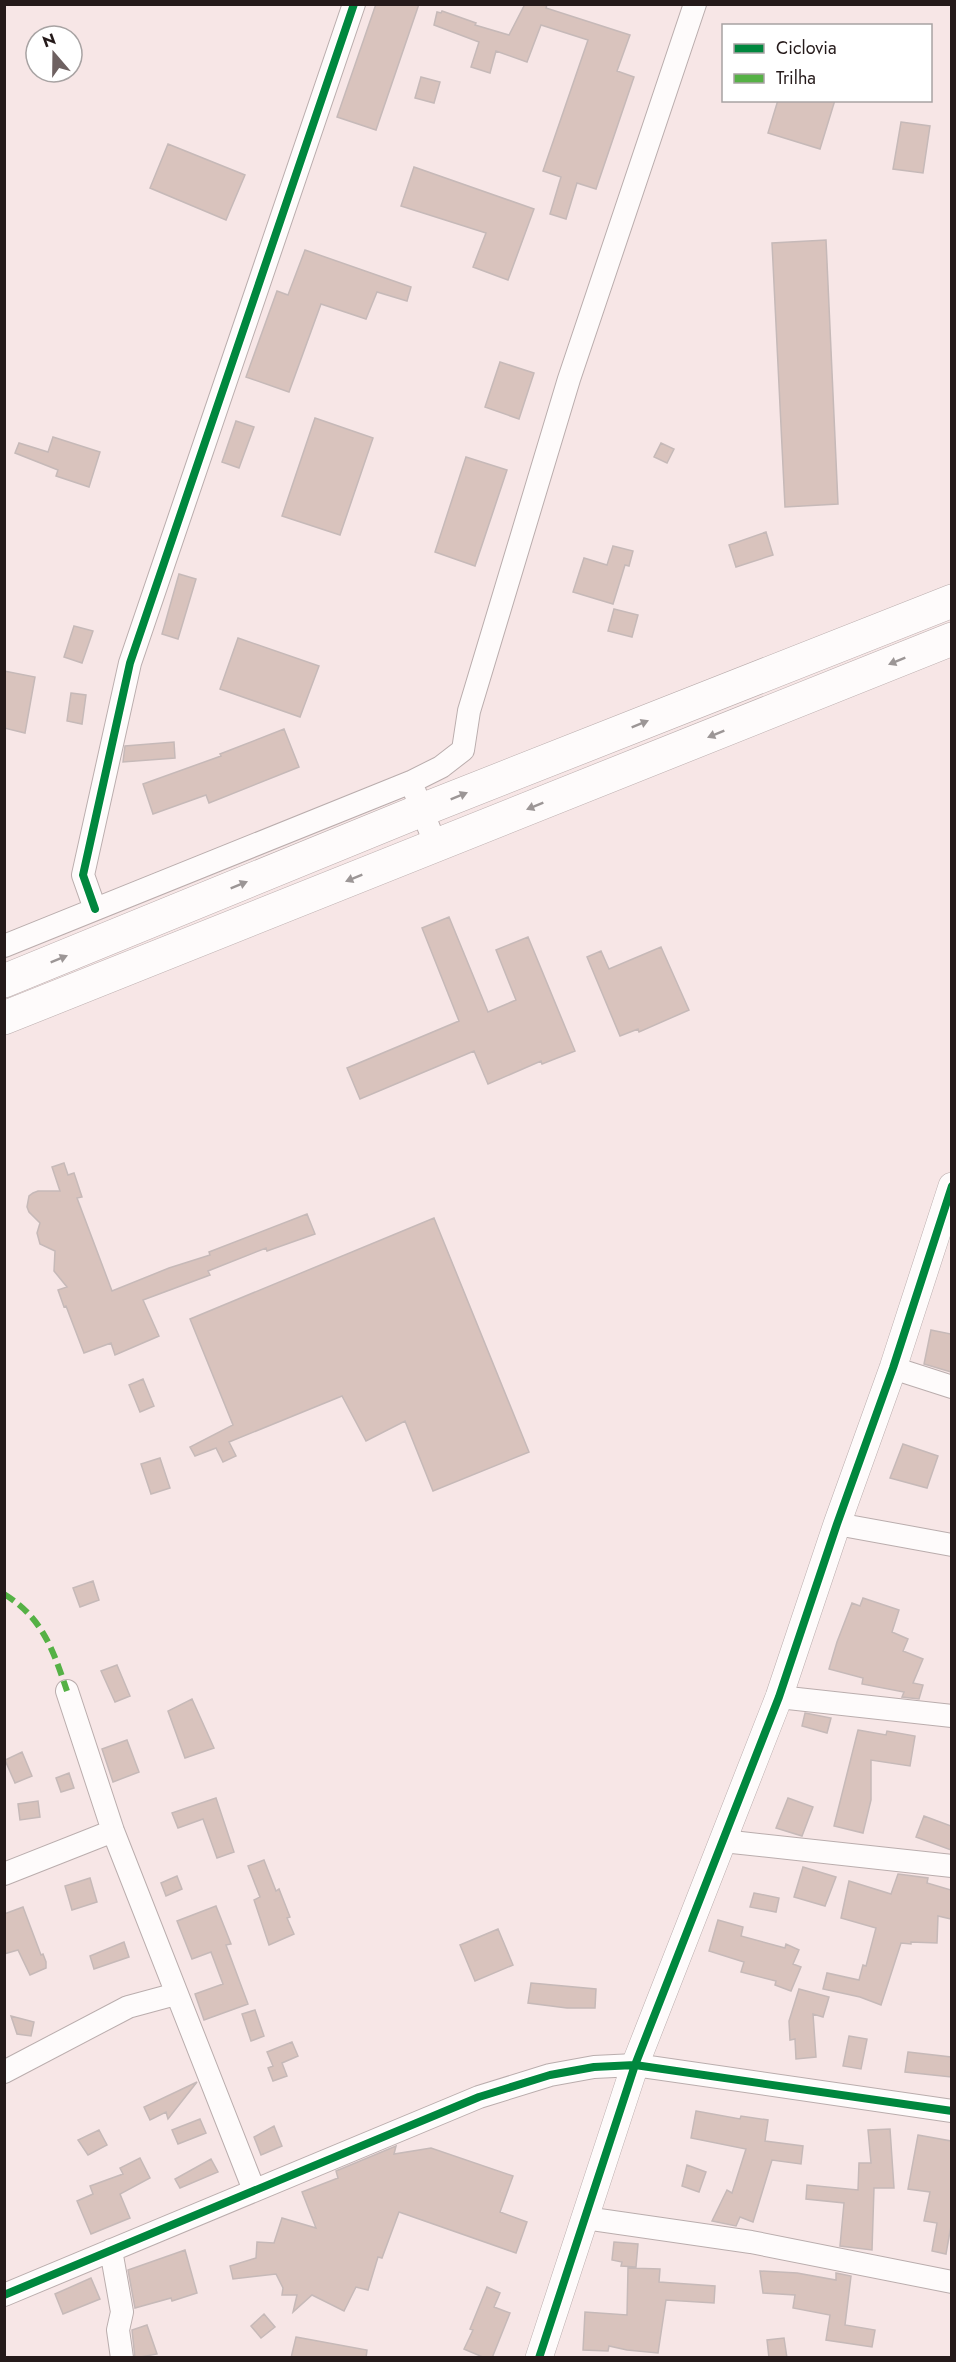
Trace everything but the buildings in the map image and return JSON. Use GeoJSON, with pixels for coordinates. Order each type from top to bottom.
{"type":"FeatureCollection","features":[{"type":"Feature","properties":{"kind":"highway"},"geometry":{"type":"LineString","coordinates":[[4,981],[416,796],[951,601]]}},
{"type":"Feature","properties":{"kind":"highway"},"geometry":{"type":"LineString","coordinates":[[4,1018],[951,639]]}},
{"type":"Feature","properties":{"kind":"street"},"geometry":{"type":"LineString","coordinates":[[95,909],[83,875],[129,663],[354,4]]}},
{"type":"Feature","properties":{"kind":"street"},"geometry":{"type":"LineString","coordinates":[[4,946],[95,909],[416,796],[441,767],[464,750],[469,711],[569,380],[695,4]]}},
{"type":"Feature","properties":{"kind":"street"},"geometry":{"type":"LineString","coordinates":[[416,796],[436,846]]}},
{"type":"Feature","properties":{"kind":"street"},"geometry":{"type":"LineString","coordinates":[[539,2358],[635,2065],[779,1697],[837,1524],[944,1232],[951,1186]]}},
{"type":"Feature","properties":{"kind":"street"},"geometry":{"type":"LineString","coordinates":[[893,1368],[951,1387]]}},
{"type":"Feature","properties":{"kind":"street"},"geometry":{"type":"LineString","coordinates":[[837,1524],[951,1545]]}},
{"type":"Feature","properties":{"kind":"street"},"geometry":{"type":"LineString","coordinates":[[67,1691],[113,1831],[254,2190]]}},
{"type":"Feature","properties":{"kind":"street"},"geometry":{"type":"LineString","coordinates":[[779,1697],[951,1716]]}},
{"type":"Feature","properties":{"kind":"street"},"geometry":{"type":"LineString","coordinates":[[4,1874],[113,1831]]}},
{"type":"Feature","properties":{"kind":"street"},"geometry":{"type":"LineString","coordinates":[[723,1841],[951,1866]]}},
{"type":"Feature","properties":{"kind":"street"},"geometry":{"type":"LineString","coordinates":[[4,2072],[128,2007],[176,1994]]}},
{"type":"Feature","properties":{"kind":"street"},"geometry":{"type":"LineString","coordinates":[[4,2295],[479,2097],[550,2075],[594,2067],[635,2065],[951,2111]]}},
{"type":"Feature","properties":{"kind":"street"},"geometry":{"type":"LineString","coordinates":[[585,2218],[751,2242],[951,2282]]}},
{"type":"Feature","properties":{"kind":"street"},"geometry":{"type":"LineString","coordinates":[[111,2250],[122,2312],[118,2330],[122,2358]]}},
{"type":"Feature","properties":{"kind":"marked path"},"geometry":{"type":"LineString","coordinates":[[4,1594],[28,1614],[45,1636],[67,1691]]}},
{"type":"Feature","properties":{"kind":"cycle path"},"geometry":{"type":"LineString","coordinates":[[95,909],[83,875],[130,663],[354,4]]}},
{"type":"Feature","properties":{"kind":"cycle path"},"geometry":{"type":"LineString","coordinates":[[539,2358],[635,2065],[779,1697],[837,1524],[893,1368],[952,1186]]}},
{"type":"Feature","properties":{"kind":"cycle path"},"geometry":{"type":"LineString","coordinates":[[4,2295],[479,2097],[550,2075],[594,2067],[635,2065],[952,2111]]}}]}
